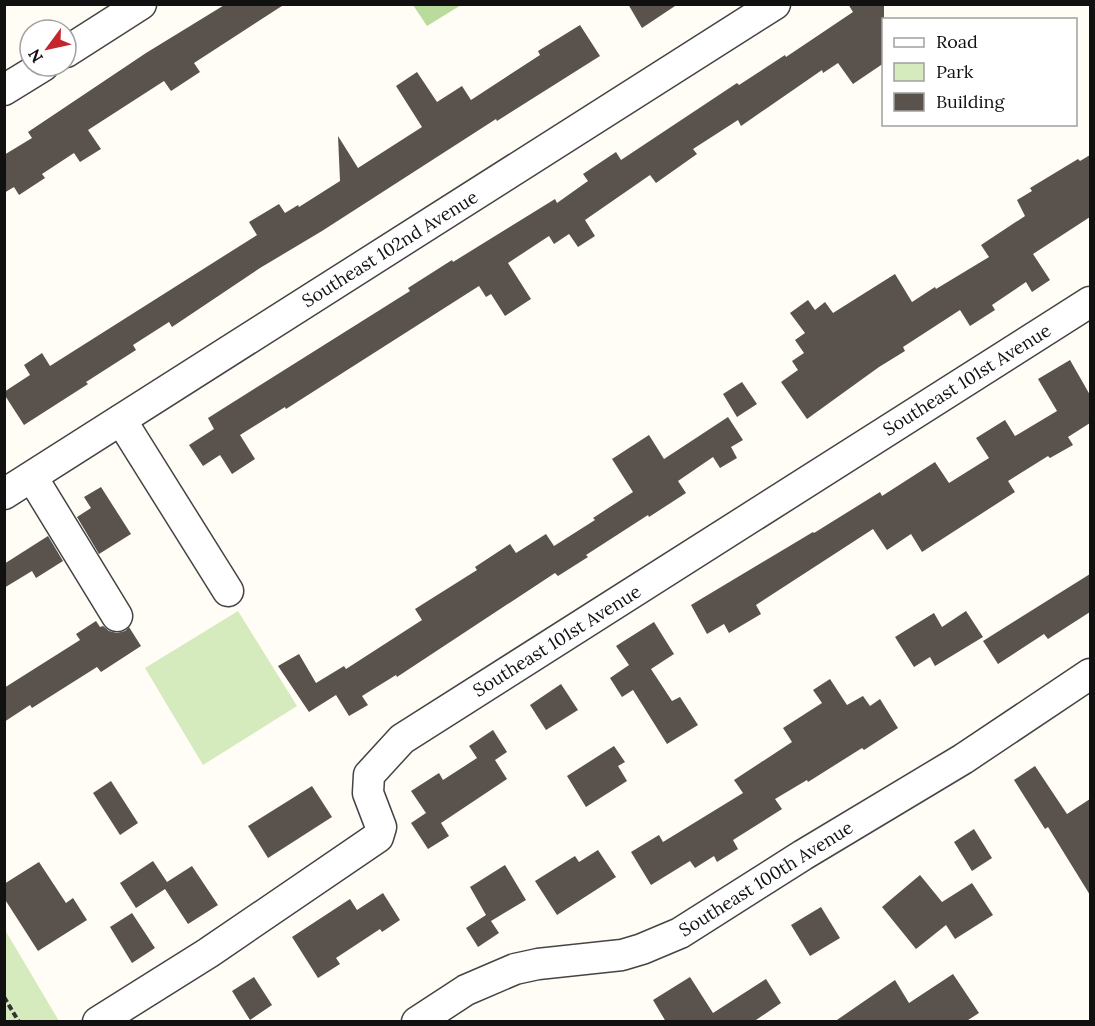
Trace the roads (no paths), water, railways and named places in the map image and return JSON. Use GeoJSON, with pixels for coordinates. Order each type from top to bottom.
{"type":"FeatureCollection","features":[{"type":"Feature","properties":{"kind":"street"},"geometry":{"type":"LineString","coordinates":[[78,43],[141,4]]}},
{"type":"Feature","properties":{"kind":"street","name":"Southeast 102nd Avenue"},"geometry":{"type":"LineString","coordinates":[[4,494],[121,420],[740,14],[775,4]]}},
{"type":"Feature","properties":{"kind":"street"},"geometry":{"type":"LineString","coordinates":[[4,90],[24,78]]}},
{"type":"Feature","properties":{"kind":"street","name":"Southeast 101st Avenue"},"geometry":{"type":"LineString","coordinates":[[98,1022],[208,953],[378,837],[381,827],[368,793],[369,775],[402,738],[1090,302]]}},
{"type":"Feature","properties":{"kind":"street"},"geometry":{"type":"LineString","coordinates":[[121,420],[228,591]]}},
{"type":"Feature","properties":{"kind":"street"},"geometry":{"type":"LineString","coordinates":[[32,477],[117,616]]}},
{"type":"Feature","properties":{"kind":"street","name":"Southeast 100th Avenue"},"geometry":{"type":"LineString","coordinates":[[417,1022],[466,990],[515,969],[538,964],[622,955],[663,942],[963,759],[1090,674]]}}]}
